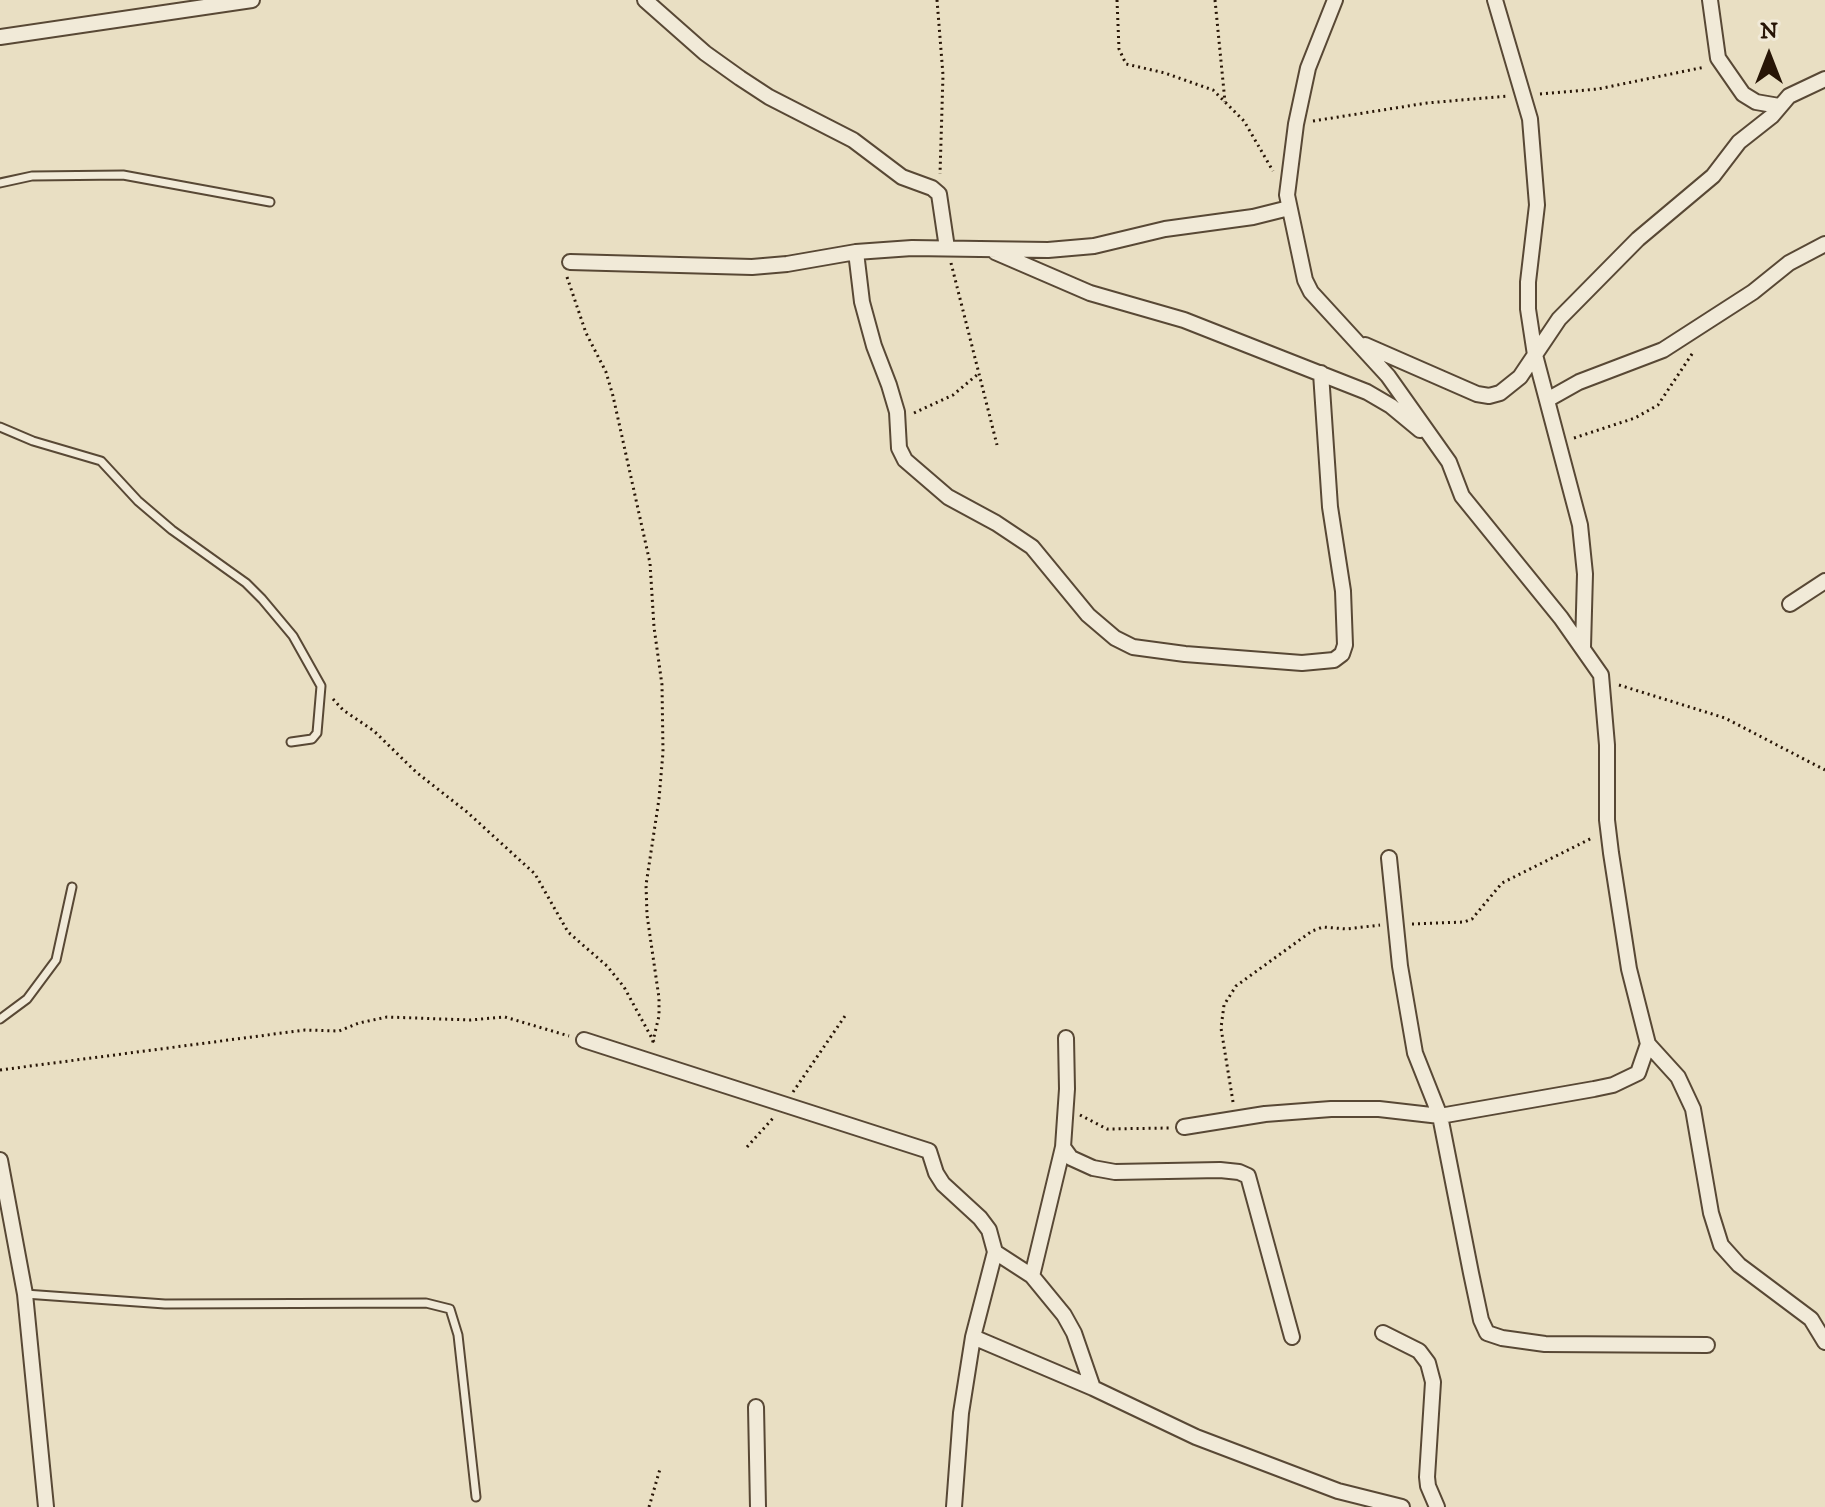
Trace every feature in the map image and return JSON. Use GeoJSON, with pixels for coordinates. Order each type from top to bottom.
{"type":"FeatureCollection","features":[{"type":"Feature","properties":{"kind":"street"},"geometry":{"type":"LineString","coordinates":[[0,37],[252,0]]}},
{"type":"Feature","properties":{"kind":"street"},"geometry":{"type":"LineString","coordinates":[[645,0],[705,53],[769,97],[853,140],[902,177],[932,188],[939,194],[947,248]]}},
{"type":"Feature","properties":{"kind":"street"},"geometry":{"type":"LineString","coordinates":[[1335,0],[1308,68],[1296,124],[1288,202],[1307,285],[1388,376],[1449,462],[1462,496],[1583,647],[1602,680],[1607,745],[1607,820],[1629,969],[1648,1044],[1678,1077],[1693,1109],[1711,1213],[1721,1245],[1739,1265],[1811,1319],[1825,1342]]}},
{"type":"Feature","properties":{"kind":"street"},"geometry":{"type":"LineString","coordinates":[[1495,0],[1530,119],[1537,185],[1527,294],[1535,355],[1580,525],[1585,586],[1583,647]]}},
{"type":"Feature","properties":{"kind":"street"},"geometry":{"type":"LineString","coordinates":[[1710,0],[1718,58],[1746,97],[1779,106]]}},
{"type":"Feature","properties":{"kind":"street"},"geometry":{"type":"LineString","coordinates":[[1357,342],[1485,396],[1500,393],[1515,383],[1559,319],[1638,239],[1713,176],[1739,142],[1772,116],[1789,96],[1825,79]]}},
{"type":"Feature","properties":{"kind":"street"},"geometry":{"type":"LineString","coordinates":[[570,262],[774,266],[856,252],[947,248],[1048,250],[1094,246],[1165,229],[1253,217],[1288,202]]}},
{"type":"Feature","properties":{"kind":"street"},"geometry":{"type":"LineString","coordinates":[[1547,400],[1579,382],[1663,350],[1753,292],[1789,263],[1825,244]]}},
{"type":"Feature","properties":{"kind":"street"},"geometry":{"type":"LineString","coordinates":[[987,249],[1090,293],[1184,320],[1378,397],[1438,445]]}},
{"type":"Feature","properties":{"kind":"street"},"geometry":{"type":"LineString","coordinates":[[856,252],[862,302],[889,385],[898,425],[899,448],[908,464],[948,497],[1032,547],[1072,598],[1121,643],[1185,654],[1302,663],[1327,661],[1341,656],[1345,645],[1343,591],[1330,507],[1321,373]]}},
{"type":"Feature","properties":{"kind":"street"},"geometry":{"type":"LineString","coordinates":[[1790,604],[1825,581]]}},
{"type":"Feature","properties":{"kind":"street"},"geometry":{"type":"LineString","coordinates":[[1389,858],[1400,966],[1415,1053],[1440,1116],[1481,1320],[1487,1333],[1545,1344],[1707,1345]]}},
{"type":"Feature","properties":{"kind":"street"},"geometry":{"type":"LineString","coordinates":[[1032,1276],[1063,1147],[1066,1038]]}},
{"type":"Feature","properties":{"kind":"street"},"geometry":{"type":"LineString","coordinates":[[584,1040],[929,1151],[943,1184],[989,1230],[995,1252],[973,1337],[961,1413],[954,1507]]}},
{"type":"Feature","properties":{"kind":"street"},"geometry":{"type":"LineString","coordinates":[[1184,1127],[1236,1118],[1331,1109],[1379,1109],[1440,1116],[1613,1085],[1638,1073],[1648,1044]]}},
{"type":"Feature","properties":{"kind":"street"},"geometry":{"type":"LineString","coordinates":[[1063,1147],[1071,1158],[1093,1168],[1115,1172],[1227,1170],[1248,1176],[1292,1337]]}},
{"type":"Feature","properties":{"kind":"street"},"geometry":{"type":"LineString","coordinates":[[0,1160],[25,1294],[46,1507]]}},
{"type":"Feature","properties":{"kind":"street"},"geometry":{"type":"LineString","coordinates":[[995,1252],[1032,1276],[1064,1315],[1074,1333],[1093,1388]]}},
{"type":"Feature","properties":{"kind":"street"},"geometry":{"type":"LineString","coordinates":[[1383,1333],[1419,1351],[1428,1363],[1433,1382],[1427,1477],[1437,1507]]}},
{"type":"Feature","properties":{"kind":"street"},"geometry":{"type":"LineString","coordinates":[[973,1337],[1256,1461],[1338,1491],[1402,1507]]}},
{"type":"Feature","properties":{"kind":"street"},"geometry":{"type":"LineString","coordinates":[[756,1407],[758,1507]]}},
{"type":"Feature","properties":{"kind":"lane"},"geometry":{"type":"LineString","coordinates":[[0,183],[32,176],[123,175],[270,202]]}},
{"type":"Feature","properties":{"kind":"lane"},"geometry":{"type":"LineString","coordinates":[[0,427],[33,441],[96,459],[107,466],[138,501],[172,530],[246,583],[262,599],[293,636],[321,686],[317,733],[312,739],[291,742]]}},
{"type":"Feature","properties":{"kind":"lane"},"geometry":{"type":"LineString","coordinates":[[0,1019],[27,999],[56,960],[72,887]]}},
{"type":"Feature","properties":{"kind":"lane"},"geometry":{"type":"LineString","coordinates":[[25,1294],[165,1304],[426,1303],[450,1309],[458,1335],[476,1497]]}},
{"type":"Feature","properties":{"kind":"path"},"geometry":{"type":"LineString","coordinates":[[937,0],[943,75],[939,194]]}},
{"type":"Feature","properties":{"kind":"path"},"geometry":{"type":"LineString","coordinates":[[1117,0],[1119,49],[1126,64],[1213,90],[1250,129],[1288,202]]}},
{"type":"Feature","properties":{"kind":"path"},"geometry":{"type":"LineString","coordinates":[[1215,0],[1225,102]]}},
{"type":"Feature","properties":{"kind":"path"},"geometry":{"type":"LineString","coordinates":[[1296,124],[1427,103],[1590,91],[1689,72],[1705,67],[1718,58]]}},
{"type":"Feature","properties":{"kind":"path"},"geometry":{"type":"LineString","coordinates":[[947,248],[997,445]]}},
{"type":"Feature","properties":{"kind":"path"},"geometry":{"type":"LineString","coordinates":[[570,262],[566,275],[586,333],[606,372],[650,563],[662,685],[663,752],[646,885],[659,1016],[654,1042],[646,1059]]}},
{"type":"Feature","properties":{"kind":"path"},"geometry":{"type":"LineString","coordinates":[[1558,443],[1647,412],[1667,395],[1695,350]]}},
{"type":"Feature","properties":{"kind":"path"},"geometry":{"type":"LineString","coordinates":[[898,425],[924,407],[953,395],[979,373]]}},
{"type":"Feature","properties":{"kind":"path"},"geometry":{"type":"LineString","coordinates":[[1602,680],[1725,718],[1825,770]]}},
{"type":"Feature","properties":{"kind":"path"},"geometry":{"type":"LineString","coordinates":[[321,686],[343,710],[374,731],[416,772],[467,812],[535,874],[568,932],[607,966],[624,987],[654,1042]]}},
{"type":"Feature","properties":{"kind":"path"},"geometry":{"type":"LineString","coordinates":[[1236,1118],[1221,1028],[1224,1005],[1236,986],[1312,931],[1323,927],[1347,929],[1456,923],[1472,919],[1502,883],[1578,847],[1600,832],[1607,820]]}},
{"type":"Feature","properties":{"kind":"path"},"geometry":{"type":"LineString","coordinates":[[747,1147],[784,1103],[845,1016]]}},
{"type":"Feature","properties":{"kind":"path"},"geometry":{"type":"LineString","coordinates":[[0,1070],[305,1030],[339,1031],[387,1017],[470,1020],[505,1017],[584,1040]]}},
{"type":"Feature","properties":{"kind":"path"},"geometry":{"type":"LineString","coordinates":[[1066,1108],[1107,1129],[1184,1127]]}},
{"type":"Feature","properties":{"kind":"path"},"geometry":{"type":"LineString","coordinates":[[649,1507],[660,1469]]}}]}
